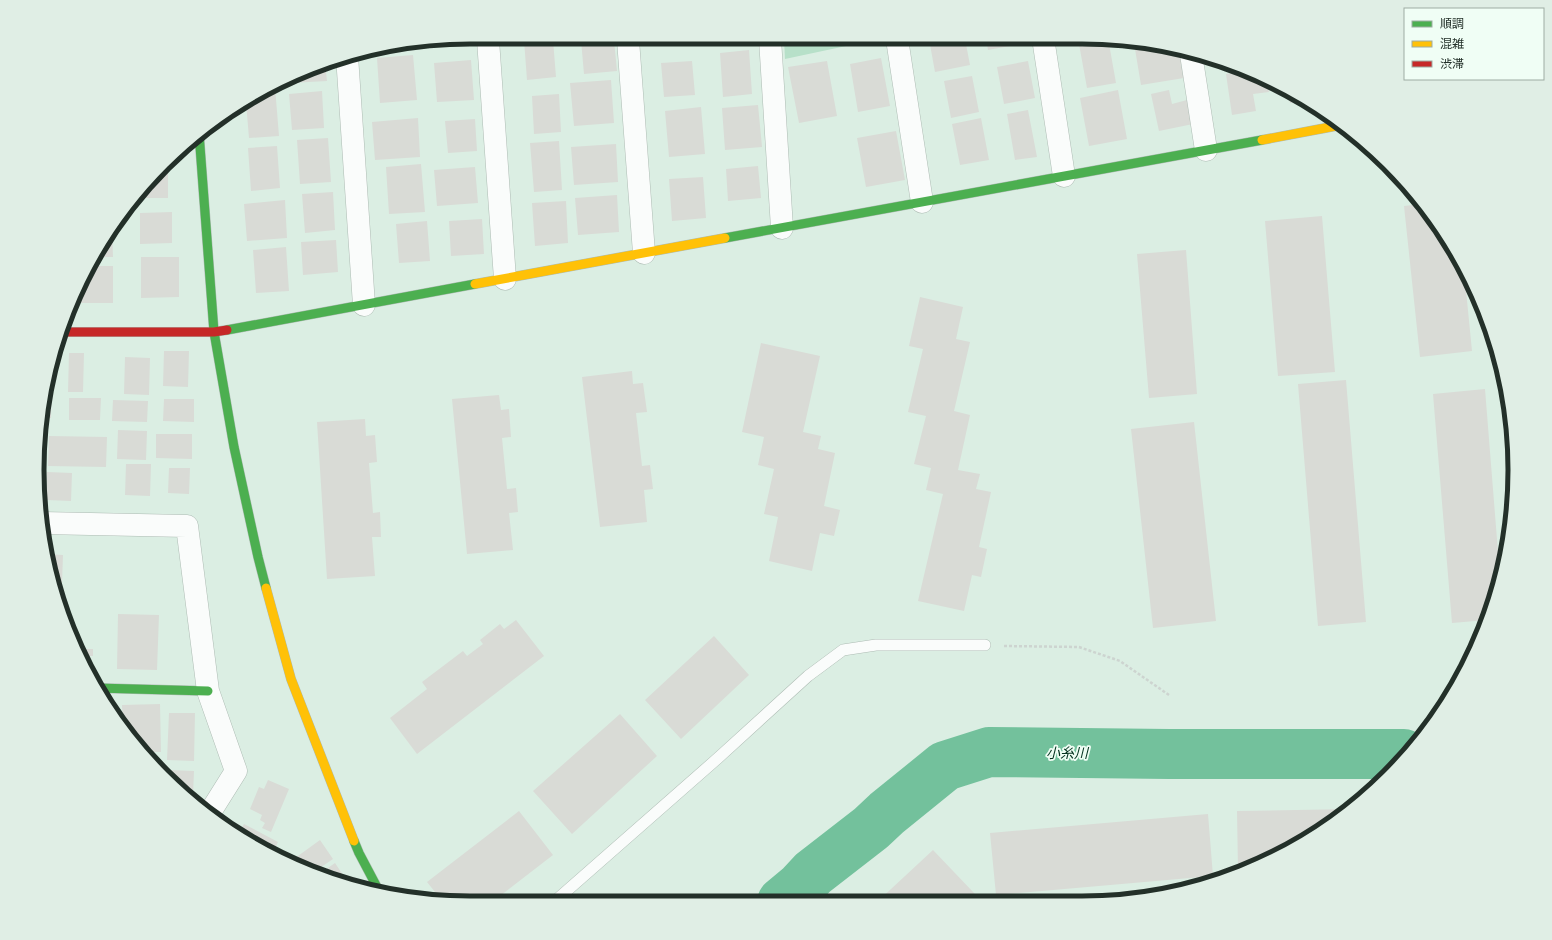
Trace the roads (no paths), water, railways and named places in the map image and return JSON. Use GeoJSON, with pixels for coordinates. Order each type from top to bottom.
{"type":"FeatureCollection","features":[{"type":"Feature","properties":{"kind":"street"},"geometry":{"type":"LineString","coordinates":[[488,44],[505,279]]}},
{"type":"Feature","properties":{"kind":"street"},"geometry":{"type":"LineString","coordinates":[[628,44],[644,253]]}},
{"type":"Feature","properties":{"kind":"street"},"geometry":{"type":"LineString","coordinates":[[770,44],[782,228]]}},
{"type":"Feature","properties":{"kind":"street"},"geometry":{"type":"LineString","coordinates":[[898,44],[922,202]]}},
{"type":"Feature","properties":{"kind":"street"},"geometry":{"type":"LineString","coordinates":[[1044,44],[1064,176]]}},
{"type":"Feature","properties":{"kind":"street"},"geometry":{"type":"LineString","coordinates":[[1192,59],[1206,150]]}},
{"type":"Feature","properties":{"kind":"street"},"geometry":{"type":"LineString","coordinates":[[347,63],[364,304]]}},
{"type":"Feature","properties":{"kind":"street"},"geometry":{"type":"LineString","coordinates":[[67,332],[214,332],[1333,126]]}},
{"type":"Feature","properties":{"kind":"street"},"geometry":{"type":"LineString","coordinates":[[200,141],[214,332],[234,446],[258,557],[291,679],[359,853],[376,885]]}},
{"type":"Feature","properties":{"kind":"street"},"geometry":{"type":"LineString","coordinates":[[48,523],[187,526],[208,691],[236,770],[212,809]]}},
{"type":"Feature","properties":{"kind":"street"},"geometry":{"type":"LineString","coordinates":[[104,688],[208,691]]}},
{"type":"Feature","properties":{"kind":"lane"},"geometry":{"type":"LineString","coordinates":[[561,896],[718,758],[808,676],[844,650],[876,645],[985,646]]}},
{"type":"Feature","properties":{"kind":"waterway","name":"小糸川"},"geometry":{"type":"LineString","coordinates":[[789,896],[813,873],[871,828],[887,813],[945,766],[989,752],[1399,754]]}}]}
